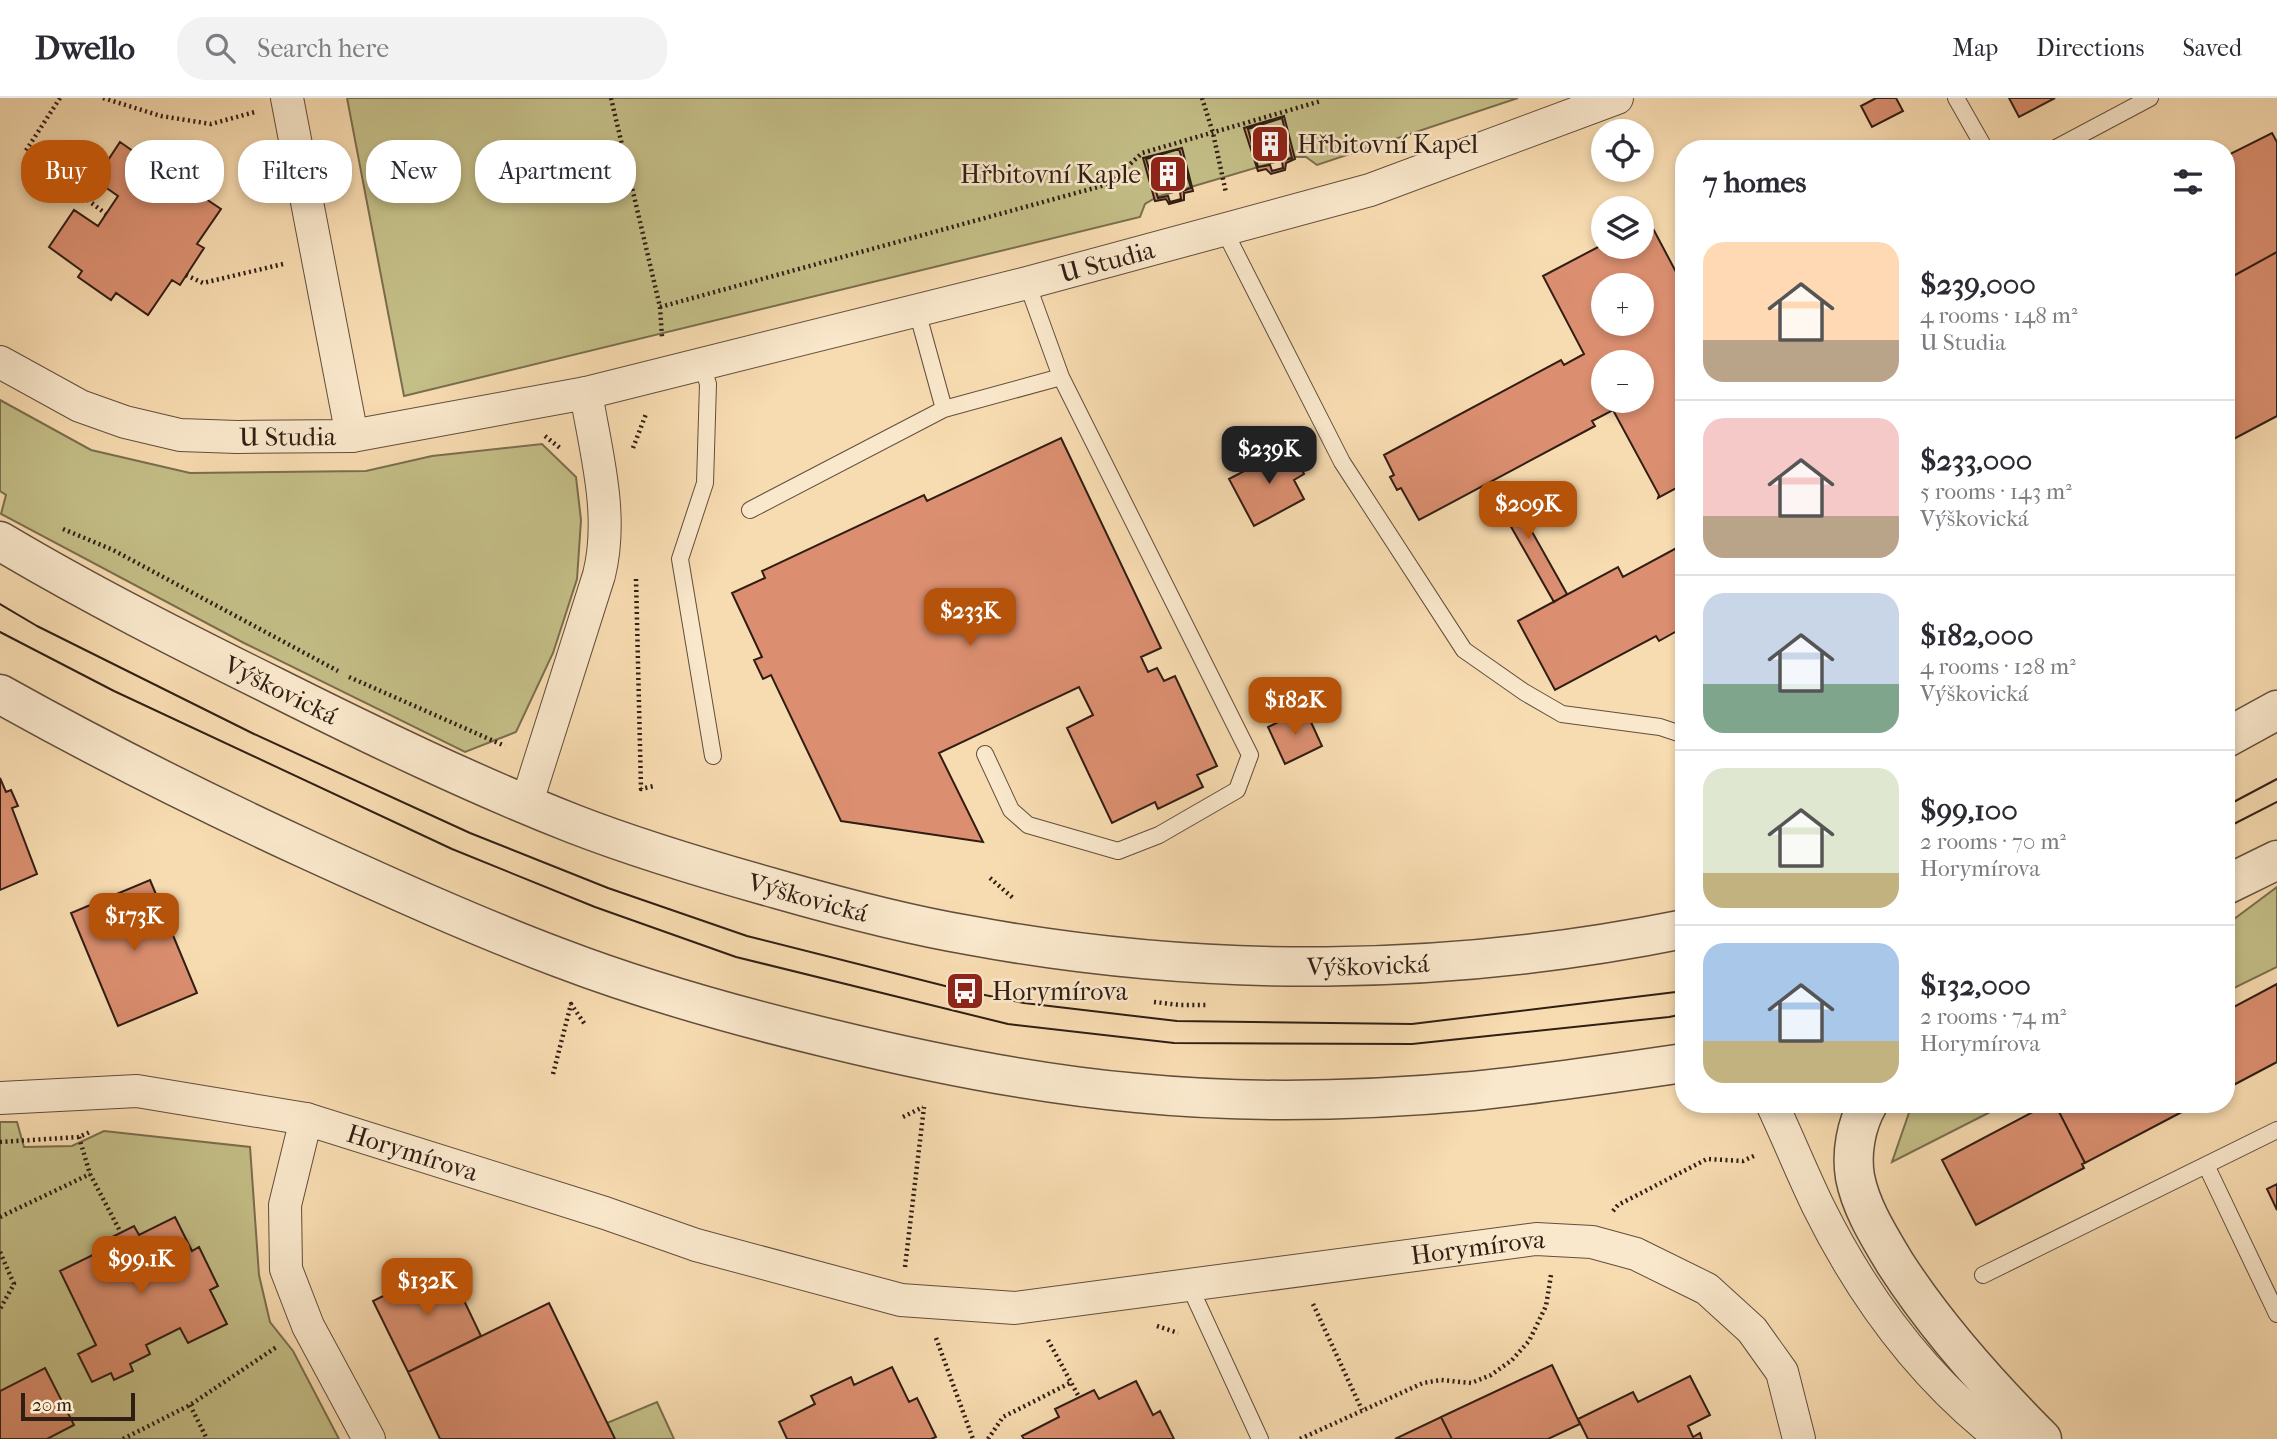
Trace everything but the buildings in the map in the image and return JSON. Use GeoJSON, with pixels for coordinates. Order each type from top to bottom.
{"type":"FeatureCollection","features":[{"type":"Feature","properties":{"kind":"street","name":"U Studia"},"geometry":{"type":"LineString","coordinates":[[0,362],[79,406],[125,422],[180,435],[352,436],[586,393],[1027,283],[1370,190],[1617,98]]}},
{"type":"Feature","properties":{"kind":"street"},"geometry":{"type":"LineString","coordinates":[[274,104],[352,436]]}},
{"type":"Feature","properties":{"kind":"street"},"geometry":{"type":"LineString","coordinates":[[526,805],[599,575],[605,545],[605,503],[586,393]]}},
{"type":"Feature","properties":{"kind":"street","name":"Výškovická"},"geometry":{"type":"LineString","coordinates":[[0,541],[109,603],[248,674],[385,741],[526,805],[682,862],[830,904],[964,935],[1080,953],[1249,966],[1391,967],[1552,951],[1675,931]]}},
{"type":"Feature","properties":{"kind":"street"},"geometry":{"type":"LineString","coordinates":[[0,694],[255,825],[407,895],[531,947],[707,1007],[916,1059],[1136,1093],[1235,1098],[1368,1098],[1476,1090],[1675,1064]]}},
{"type":"Feature","properties":{"kind":"street"},"geometry":{"type":"LineString","coordinates":[[2235,733],[2277,710]]}},
{"type":"Feature","properties":{"kind":"street"},"geometry":{"type":"LineString","coordinates":[[2235,881],[2277,860]]}},
{"type":"Feature","properties":{"kind":"street","name":"Horymírova"},"geometry":{"type":"LineString","coordinates":[[0,1098],[137,1091],[306,1119],[605,1213],[696,1245],[901,1300],[1016,1308],[1536,1239],[1592,1242],[1636,1254],[1707,1289],[1752,1330],[1782,1372],[1799,1439]]}},
{"type":"Feature","properties":{"kind":"street"},"geometry":{"type":"LineString","coordinates":[[1776,1113],[1818,1206],[1867,1292],[1895,1331],[1956,1400],[2002,1439]]}},
{"type":"Feature","properties":{"kind":"street"},"geometry":{"type":"LineString","coordinates":[[1864,1113],[1857,1129],[1855,1176],[1873,1227],[1913,1290],[1964,1355],[2042,1439]]}},
{"type":"Feature","properties":{"kind":"street"},"geometry":{"type":"LineString","coordinates":[[306,1119],[285,1205],[286,1269],[308,1326],[369,1439]]}},
{"type":"Feature","properties":{"kind":"lane"},"geometry":{"type":"LineString","coordinates":[[1956,98],[1979,140]]}},
{"type":"Feature","properties":{"kind":"lane"},"geometry":{"type":"LineString","coordinates":[[2071,140],[2150,98]]}},
{"type":"Feature","properties":{"kind":"lane"},"geometry":{"type":"LineString","coordinates":[[1224,230],[1342,462],[1464,650],[1524,692],[1562,714],[1675,731]]}},
{"type":"Feature","properties":{"kind":"lane"},"geometry":{"type":"LineString","coordinates":[[985,754],[1011,810],[1028,825],[1118,851],[1159,835],[1237,790],[1250,755],[1061,377],[1027,283]]}},
{"type":"Feature","properties":{"kind":"lane"},"geometry":{"type":"LineString","coordinates":[[917,311],[944,409]]}},
{"type":"Feature","properties":{"kind":"lane"},"geometry":{"type":"LineString","coordinates":[[702,365],[708,384],[705,483],[680,559],[713,756]]}},
{"type":"Feature","properties":{"kind":"lane"},"geometry":{"type":"LineString","coordinates":[[750,510],[944,409],[1061,377]]}},
{"type":"Feature","properties":{"kind":"lane"},"geometry":{"type":"LineString","coordinates":[[1983,1275],[2277,1130]]}},
{"type":"Feature","properties":{"kind":"lane"},"geometry":{"type":"LineString","coordinates":[[2206,1165],[2277,1314]]}},
{"type":"Feature","properties":{"kind":"lane"},"geometry":{"type":"LineString","coordinates":[[1189,1285],[1260,1439]]}},
{"type":"Feature","properties":{"kind":"path"},"geometry":{"type":"LineString","coordinates":[[60,98],[25,152],[106,214]]}},
{"type":"Feature","properties":{"kind":"path"},"geometry":{"type":"LineString","coordinates":[[103,98],[161,116],[211,124],[274,104]]}},
{"type":"Feature","properties":{"kind":"path"},"geometry":{"type":"LineString","coordinates":[[611,98],[660,307],[662,342],[671,394],[647,411],[631,454]]}},
{"type":"Feature","properties":{"kind":"path"},"geometry":{"type":"LineString","coordinates":[[1202,98],[1227,197]]}},
{"type":"Feature","properties":{"kind":"path"},"geometry":{"type":"LineString","coordinates":[[660,307],[1109,184],[1142,153],[1321,101]]}},
{"type":"Feature","properties":{"kind":"path"},"geometry":{"type":"LineString","coordinates":[[186,275],[203,283],[294,261]]}},
{"type":"Feature","properties":{"kind":"path"},"geometry":{"type":"LineString","coordinates":[[63,529],[113,550],[342,674],[505,746]]}},
{"type":"Feature","properties":{"kind":"path"},"geometry":{"type":"LineString","coordinates":[[636,572],[641,789],[654,786]]}},
{"type":"Feature","properties":{"kind":"path"},"geometry":{"type":"LineString","coordinates":[[990,878],[1013,898]]}},
{"type":"Feature","properties":{"kind":"path"},"geometry":{"type":"LineString","coordinates":[[553,1074],[572,1004],[586,1026]]}},
{"type":"Feature","properties":{"kind":"path"},"geometry":{"type":"LineString","coordinates":[[901,1300],[924,1107],[903,1117]]}},
{"type":"Feature","properties":{"kind":"path"},"geometry":{"type":"LineString","coordinates":[[79,1137],[90,1174],[121,1233]]}},
{"type":"Feature","properties":{"kind":"path"},"geometry":{"type":"LineString","coordinates":[[1592,1242],[1618,1205],[1707,1159],[1743,1161],[1757,1154]]}},
{"type":"Feature","properties":{"kind":"path"},"geometry":{"type":"LineString","coordinates":[[0,1217],[90,1174]]}},
{"type":"Feature","properties":{"kind":"path"},"geometry":{"type":"LineString","coordinates":[[0,1252],[14,1284],[0,1310]]}},
{"type":"Feature","properties":{"kind":"path"},"geometry":{"type":"LineString","coordinates":[[1300,1439],[1423,1383],[1441,1380],[1471,1383],[1491,1375],[1512,1360],[1529,1341],[1546,1306],[1551,1274]]}},
{"type":"Feature","properties":{"kind":"path"},"geometry":{"type":"LineString","coordinates":[[1538,1276],[1564,1276]]}},
{"type":"Feature","properties":{"kind":"path"},"geometry":{"type":"LineString","coordinates":[[1301,1306],[1326,1303]]}},
{"type":"Feature","properties":{"kind":"path"},"geometry":{"type":"LineString","coordinates":[[1313,1304],[1362,1410]]}},
{"type":"Feature","properties":{"kind":"path"},"geometry":{"type":"LineString","coordinates":[[1176,1331],[1207,1324]]}},
{"type":"Feature","properties":{"kind":"path"},"geometry":{"type":"LineString","coordinates":[[122,1439],[190,1405],[308,1326]]}},
{"type":"Feature","properties":{"kind":"path"},"geometry":{"type":"LineString","coordinates":[[933,1329],[973,1439]]}},
{"type":"Feature","properties":{"kind":"path"},"geometry":{"type":"LineString","coordinates":[[1047,1337],[1079,1398]]}},
{"type":"Feature","properties":{"kind":"path"},"geometry":{"type":"LineString","coordinates":[[988,1439],[1003,1417],[1072,1382]]}},
{"type":"Feature","properties":{"kind":"path"},"geometry":{"type":"LineString","coordinates":[[190,1405],[207,1439]]}},
{"type":"Feature","properties":{"kind":"shaded area"},"geometry":{"type":"Polygon","coordinates":[[[347,98],[1518,98],[1317,165],[1306,157],[1292,157],[1157,197],[1145,204],[1140,217],[404,396],[367,203],[461,203],[461,140],[366,140],[366,197],[347,98]]]}},
{"type":"Feature","properties":{"kind":"shaded area"},"geometry":{"type":"Polygon","coordinates":[[[0,400],[91,450],[190,473],[366,471],[432,456],[542,444],[576,477],[581,520],[577,579],[553,653],[516,732],[465,752],[244,643],[1,514],[6,495],[0,491],[0,400]]]}},
{"type":"Feature","properties":{"kind":"shaded area"},"geometry":{"type":"Polygon","coordinates":[[[2277,887],[2277,967],[2235,988],[2235,918],[2277,887]]]}},
{"type":"Feature","properties":{"kind":"shaded area"},"geometry":{"type":"Polygon","coordinates":[[[1909,1113],[1988,1113],[1892,1162],[1909,1113]]]}},
{"type":"Feature","properties":{"kind":"shaded area"},"geometry":{"type":"Polygon","coordinates":[[[0,1122],[17,1122],[24,1147],[72,1146],[104,1131],[250,1147],[259,1275],[270,1322],[293,1351],[339,1439],[0,1439],[0,1122]]]}},
{"type":"Feature","properties":{"kind":"shaded area"},"geometry":{"type":"Polygon","coordinates":[[[657,1402],[674,1439],[615,1439],[607,1423],[657,1402]]]}},
{"type":"Feature","properties":{"kind":"tram line"},"geometry":{"type":"LineString","coordinates":[[0,604],[37,626],[254,734],[470,833],[608,888],[747,936],[965,991],[1024,1003],[1177,1021],[1412,1024],[1675,992]]}},
{"type":"Feature","properties":{"kind":"tram line"},"geometry":{"type":"LineString","coordinates":[[0,632],[114,691],[452,849],[595,907],[736,957],[1008,1024],[1174,1043],[1412,1044],[1675,1016]]}},
{"type":"Feature","properties":{"kind":"tram line"},"geometry":{"type":"LineString","coordinates":[[2235,801],[2277,779]]}},
{"type":"Feature","properties":{"kind":"tram line"},"geometry":{"type":"LineString","coordinates":[[2235,823],[2277,802]]}},
{"type":"Feature","properties":{"kind":"place","name":"Hřbitovní Kapel"},"geometry":{"type":"Point","coordinates":[1270,144]}},
{"type":"Feature","properties":{"kind":"place","name":"Hřbitovní Kaple"},"geometry":{"type":"Point","coordinates":[1168,174]}},
{"type":"Feature","properties":{"kind":"place","name":"Horymírova"},"geometry":{"type":"Point","coordinates":[965,991]}}]}
